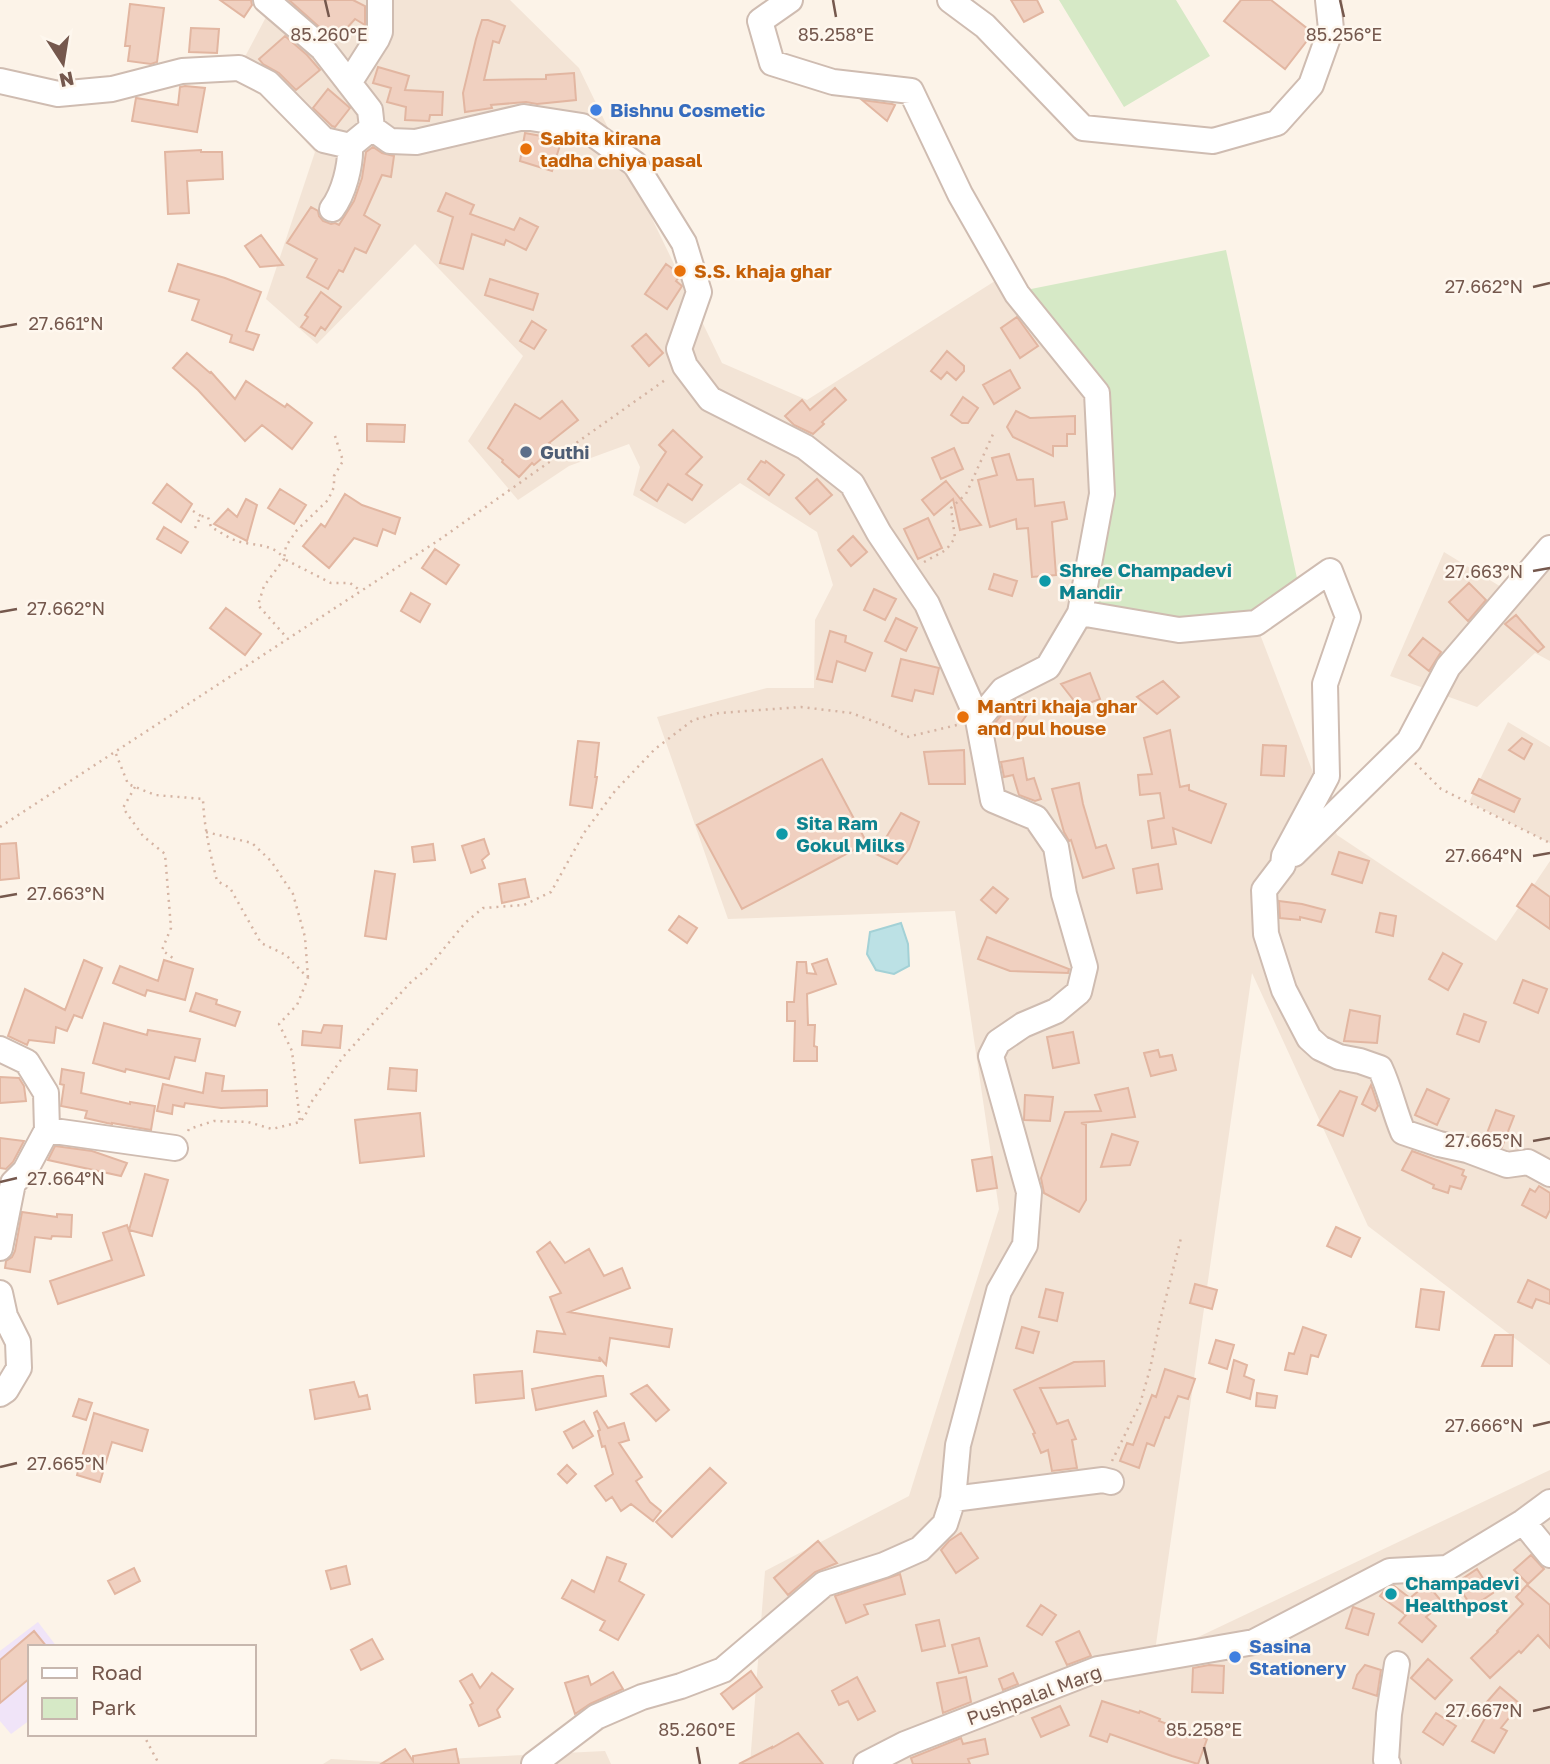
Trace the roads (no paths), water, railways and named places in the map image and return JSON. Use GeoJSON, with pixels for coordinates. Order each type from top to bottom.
{"type":"FeatureCollection","features":[{"type":"Feature","properties":{"kind":"street"},"geometry":{"type":"LineString","coordinates":[[266,0],[322,48],[370,110],[372,128],[390,141],[416,142],[524,117],[582,126],[635,164],[684,243],[699,292],[679,349],[685,366],[710,399],[805,447],[852,484],[879,533],[927,604],[978,720],[993,800],[1036,818],[1056,847],[1064,894],[1084,967],[1079,992],[1056,1011],[1023,1025],[998,1042],[991,1056],[1029,1192],[1025,1245],[999,1291],[958,1445],[953,1499],[945,1524],[920,1549],[884,1565],[824,1584],[723,1670],[642,1697],[596,1717],[534,1764]]}},
{"type":"Feature","properties":{"kind":"street"},"geometry":{"type":"LineString","coordinates":[[349,83],[380,32],[380,0]]}},
{"type":"Feature","properties":{"kind":"street"},"geometry":{"type":"LineString","coordinates":[[790,0],[760,21],[772,63],[833,82],[911,91],[960,194],[1017,294],[1097,393],[1102,494],[1080,613],[1048,667],[1003,690],[978,720]]}},
{"type":"Feature","properties":{"kind":"street"},"geometry":{"type":"LineString","coordinates":[[950,0],[985,26],[1083,128],[1213,141],[1277,123],[1311,85],[1331,29],[1328,0]]}},
{"type":"Feature","properties":{"kind":"street"},"geometry":{"type":"LineString","coordinates":[[0,81],[58,94],[112,89],[182,71],[239,68],[268,83],[324,140],[350,146]]}},
{"type":"Feature","properties":{"kind":"street"},"geometry":{"type":"LineString","coordinates":[[350,146],[372,128]]}},
{"type":"Feature","properties":{"kind":"street"},"geometry":{"type":"LineString","coordinates":[[332,209],[351,162],[350,146]]}},
{"type":"Feature","properties":{"kind":"street"},"geometry":{"type":"LineString","coordinates":[[1550,548],[1448,667],[1409,741],[1283,865],[1264,890],[1266,934],[1284,990],[1309,1038],[1329,1052],[1380,1068],[1403,1132],[1467,1150],[1507,1165],[1528,1162],[1550,1174]]}},
{"type":"Feature","properties":{"kind":"street"},"geometry":{"type":"LineString","coordinates":[[1080,613],[1179,630],[1256,623],[1329,571],[1348,617],[1325,684],[1327,776],[1284,856],[1283,865]]}},
{"type":"Feature","properties":{"kind":"street"},"geometry":{"type":"LineString","coordinates":[[0,1049],[27,1062],[46,1093],[47,1130],[25,1171],[13,1183],[0,1248]]}},
{"type":"Feature","properties":{"kind":"street"},"geometry":{"type":"LineString","coordinates":[[47,1130],[175,1148]]}},
{"type":"Feature","properties":{"kind":"street"},"geometry":{"type":"LineString","coordinates":[[0,1293],[5,1316],[18,1342],[19,1368],[6,1390],[0,1394]]}},
{"type":"Feature","properties":{"kind":"street"},"geometry":{"type":"LineString","coordinates":[[953,1499],[1107,1481]]}},
{"type":"Feature","properties":{"kind":"street","name":"Pushpalal Marg"},"geometry":{"type":"LineString","coordinates":[[866,1764],[905,1744],[1098,1669],[1254,1642],[1390,1571],[1447,1569],[1550,1502]]}},
{"type":"Feature","properties":{"kind":"street"},"geometry":{"type":"LineString","coordinates":[[1522,1522],[1550,1555]]}},
{"type":"Feature","properties":{"kind":"street"},"geometry":{"type":"LineString","coordinates":[[1386,1763],[1389,1714],[1397,1664]]}},
{"type":"Feature","properties":{"kind":"water"},"geometry":{"type":"Polygon","coordinates":[[[901,923],[908,944],[909,966],[894,974],[876,970],[867,954],[870,932],[901,923]]]}},
{"type":"Feature","properties":{"kind":"place","name":"Bishnu Cosmetic"},"geometry":{"type":"Point","coordinates":[596,110]}},
{"type":"Feature","properties":{"kind":"place","name":"Sabita kirana tadha chiya pasal"},"geometry":{"type":"Point","coordinates":[526,149]}},
{"type":"Feature","properties":{"kind":"place","name":"S.S. khaja ghar"},"geometry":{"type":"Point","coordinates":[680,271]}},
{"type":"Feature","properties":{"kind":"place","name":"Guthi"},"geometry":{"type":"Point","coordinates":[526,452]}},
{"type":"Feature","properties":{"kind":"place","name":"Shree Champadevi Mandir"},"geometry":{"type":"Point","coordinates":[1045,581]}},
{"type":"Feature","properties":{"kind":"place","name":"Mantri khaja ghar and pul house"},"geometry":{"type":"Point","coordinates":[963,717]}},
{"type":"Feature","properties":{"kind":"place","name":"Sita Ram Gokul Milks"},"geometry":{"type":"Point","coordinates":[782,834]}},
{"type":"Feature","properties":{"kind":"place","name":"Champadevi Healthpost"},"geometry":{"type":"Point","coordinates":[1391,1594]}},
{"type":"Feature","properties":{"kind":"place","name":"Sasina Stationery"},"geometry":{"type":"Point","coordinates":[1235,1657]}}]}
